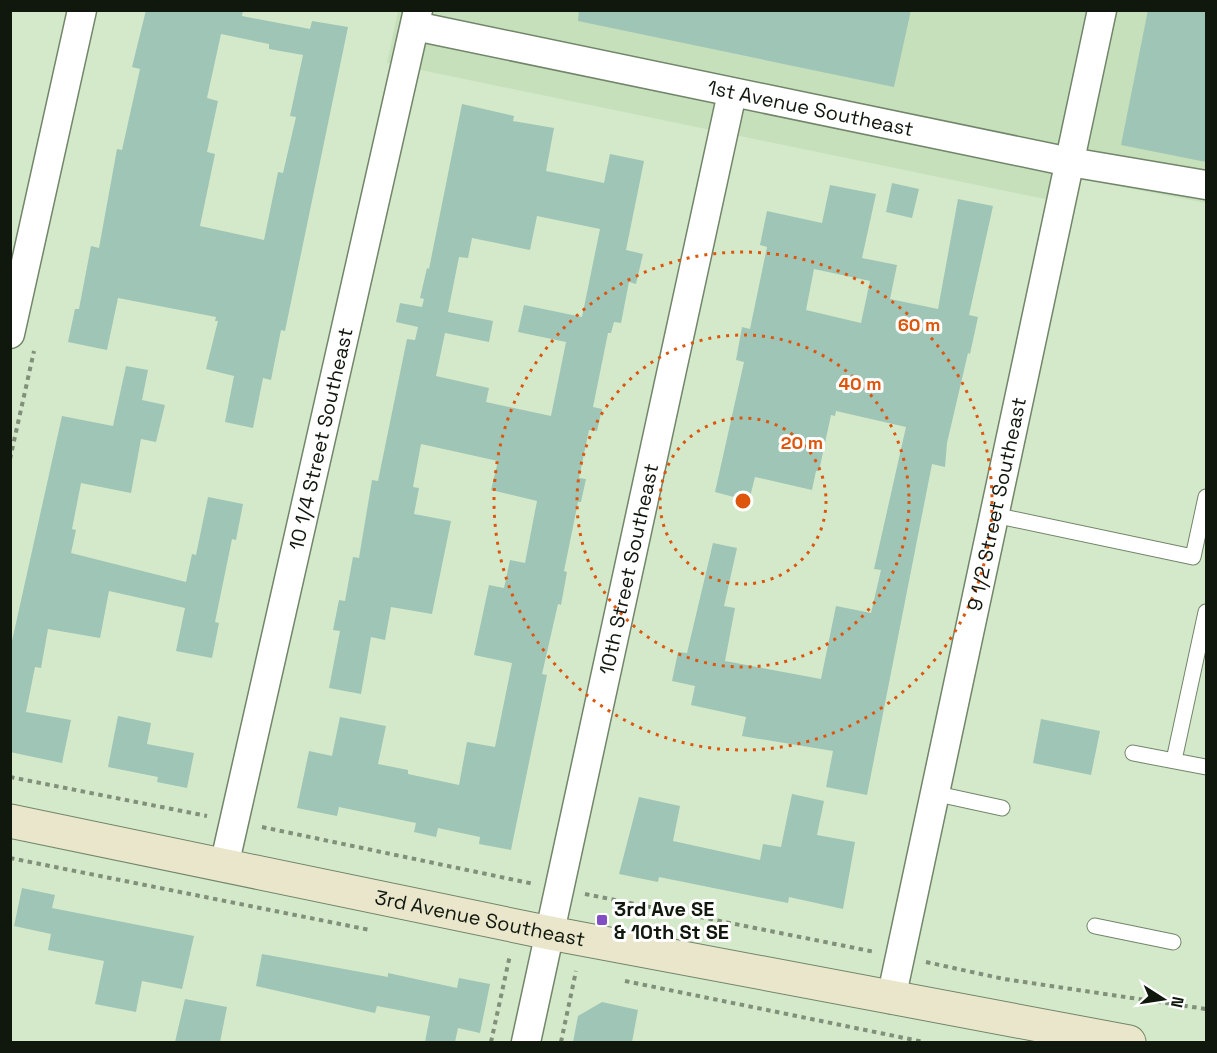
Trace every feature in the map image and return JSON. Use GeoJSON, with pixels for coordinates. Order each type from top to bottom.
{"type":"FeatureCollection","features":[{"type":"Feature","properties":{"kind":"main road","name":"3rd Avenue Southeast"},"geometry":{"type":"LineString","coordinates":[[10,821],[550,933],[1129,1042]]}},
{"type":"Feature","properties":{"kind":"street"},"geometry":{"type":"LineString","coordinates":[[10,334],[82,10]]}},
{"type":"Feature","properties":{"kind":"street","name":"9 1/2 Street Southeast"},"geometry":{"type":"LineString","coordinates":[[891,999],[1101,10]]}},
{"type":"Feature","properties":{"kind":"street","name":"1st Avenue Southeast"},"geometry":{"type":"LineString","coordinates":[[416,18],[732,93],[1070,162],[1206,185]]}},
{"type":"Feature","properties":{"kind":"street","name":"10 1/4 Street Southeast"},"geometry":{"type":"LineString","coordinates":[[224,866],[416,18]]}},
{"type":"Feature","properties":{"kind":"street","name":"10th Street Southeast"},"geometry":{"type":"LineString","coordinates":[[526,1042],[732,93]]}},
{"type":"Feature","properties":{"kind":"lane"},"geometry":{"type":"LineString","coordinates":[[994,515],[1194,557],[1206,497]]}},
{"type":"Feature","properties":{"kind":"lane"},"geometry":{"type":"LineString","coordinates":[[1174,760],[1206,612]]}},
{"type":"Feature","properties":{"kind":"lane"},"geometry":{"type":"LineString","coordinates":[[1133,753],[1206,767]]}},
{"type":"Feature","properties":{"kind":"lane"},"geometry":{"type":"LineString","coordinates":[[933,793],[1002,808]]}},
{"type":"Feature","properties":{"kind":"lane"},"geometry":{"type":"LineString","coordinates":[[1095,926],[1173,942]]}},
{"type":"Feature","properties":{"kind":"path"},"geometry":{"type":"LineString","coordinates":[[10,777],[207,816]]}},
{"type":"Feature","properties":{"kind":"path"},"geometry":{"type":"LineString","coordinates":[[264,828],[536,884]]}},
{"type":"Feature","properties":{"kind":"path"},"geometry":{"type":"LineString","coordinates":[[10,858],[382,932]]}},
{"type":"Feature","properties":{"kind":"path"},"geometry":{"type":"LineString","coordinates":[[589,895],[873,952]]}},
{"type":"Feature","properties":{"kind":"path"},"geometry":{"type":"LineString","coordinates":[[491,1042],[510,957],[498,955]]}},
{"type":"Feature","properties":{"kind":"path"},"geometry":{"type":"LineString","coordinates":[[928,962],[1004,979],[1206,1009]]}},
{"type":"Feature","properties":{"kind":"path"},"geometry":{"type":"LineString","coordinates":[[561,1042],[576,971],[587,973]]}},
{"type":"Feature","properties":{"kind":"path"},"geometry":{"type":"LineString","coordinates":[[622,980],[924,1042]]}},
{"type":"Feature","properties":{"kind":"shaded area"},"geometry":{"type":"Polygon","coordinates":[[[398,11],[1206,11],[1206,203],[1081,179],[1074,205],[387,63],[398,11]]]}},
{"type":"Feature","properties":{"kind":"building"},"geometry":{"type":"Polygon","coordinates":[[[146,10],[243,10],[242,16],[310,29],[312,21],[348,27],[285,331],[281,330],[271,380],[263,378],[253,428],[225,422],[234,376],[206,369],[218,321],[215,321],[216,317],[118,298],[107,350],[68,342],[75,309],[79,309],[91,246],[99,248],[117,149],[122,150],[140,69],[132,67],[146,10]],[[221,34],[207,98],[218,101],[207,152],[215,154],[200,226],[264,240],[278,172],[283,173],[296,117],[290,116],[303,55],[269,49],[269,44],[221,34]]]}},
{"type":"Feature","properties":{"kind":"building"},"geometry":{"type":"Polygon","coordinates":[[[579,10],[911,10],[894,87],[578,21],[579,10]]]}},
{"type":"Feature","properties":{"kind":"building"},"geometry":{"type":"Polygon","coordinates":[[[1148,10],[1206,10],[1206,162],[1121,145],[1148,10]]]}},
{"type":"Feature","properties":{"kind":"building"},"geometry":{"type":"Polygon","coordinates":[[[462,104],[514,116],[513,121],[554,128],[546,171],[604,183],[610,154],[644,161],[626,250],[643,254],[636,284],[629,282],[621,323],[614,322],[611,333],[608,333],[593,407],[602,409],[597,431],[589,430],[579,478],[586,479],[581,502],[578,502],[564,571],[567,572],[561,605],[558,604],[542,674],[547,675],[511,850],[479,844],[480,837],[438,828],[436,837],[414,832],[416,823],[339,807],[337,816],[297,808],[309,751],[332,756],[340,717],[386,726],[378,764],[408,770],[408,774],[459,785],[467,742],[495,747],[512,663],[474,655],[489,585],[504,588],[510,560],[525,563],[537,501],[491,490],[498,461],[421,444],[413,487],[419,488],[414,514],[451,521],[432,614],[391,607],[385,640],[371,637],[361,694],[329,688],[340,631],[333,630],[339,600],[345,601],[353,557],[359,558],[372,480],[378,481],[407,339],[415,340],[418,327],[396,322],[400,303],[422,307],[424,299],[420,298],[427,268],[429,269],[462,104]],[[537,216],[530,250],[472,238],[468,258],[459,257],[448,312],[493,321],[489,342],[445,333],[436,376],[489,388],[486,402],[551,416],[566,342],[518,332],[524,305],[582,317],[600,229],[537,216]]]}},
{"type":"Feature","properties":{"kind":"building"},"geometry":{"type":"Polygon","coordinates":[[[892,183],[919,189],[912,218],[886,212],[892,183]]]}},
{"type":"Feature","properties":{"kind":"building"},"geometry":{"type":"Polygon","coordinates":[[[830,185],[876,194],[862,258],[897,265],[890,299],[938,309],[958,199],[993,206],[969,315],[978,317],[947,443],[945,467],[932,464],[867,795],[826,787],[833,751],[742,736],[746,717],[691,705],[695,686],[672,681],[678,652],[687,653],[713,543],[737,548],[724,606],[735,608],[725,661],[821,679],[836,606],[871,613],[881,570],[874,569],[906,427],[836,411],[835,416],[831,415],[819,471],[816,471],[812,490],[755,477],[749,501],[715,492],[744,362],[736,360],[742,327],[750,329],[767,247],[760,245],[767,211],[822,223],[830,185]],[[814,269],[806,310],[861,323],[870,281],[814,269]]]}},
{"type":"Feature","properties":{"kind":"building"},"geometry":{"type":"Polygon","coordinates":[[[126,366],[148,370],[142,400],[165,405],[156,442],[141,439],[131,493],[81,483],[72,529],[76,530],[71,553],[186,582],[192,554],[196,555],[208,497],[243,504],[236,540],[232,539],[215,622],[219,623],[212,658],[176,651],[185,608],[109,591],[100,638],[48,629],[41,668],[35,667],[26,712],[71,720],[62,763],[10,752],[10,650],[62,416],[113,426],[126,366]]]}},
{"type":"Feature","properties":{"kind":"building"},"geometry":{"type":"Polygon","coordinates":[[[118,716],[151,723],[147,744],[194,753],[187,788],[157,782],[158,777],[108,767],[118,716]]]}},
{"type":"Feature","properties":{"kind":"building"},"geometry":{"type":"Polygon","coordinates":[[[1041,719],[1100,731],[1091,775],[1033,763],[1041,719]]]}},
{"type":"Feature","properties":{"kind":"building"},"geometry":{"type":"Polygon","coordinates":[[[792,794],[824,801],[817,835],[855,842],[843,909],[789,897],[788,903],[659,877],[658,882],[619,874],[639,797],[680,806],[673,841],[760,860],[763,844],[781,847],[792,794]]]}},
{"type":"Feature","properties":{"kind":"building"},"geometry":{"type":"Polygon","coordinates":[[[22,888],[55,895],[52,908],[194,936],[182,989],[142,981],[136,1012],[95,1004],[104,961],[48,950],[51,934],[14,926],[22,888]]]}},
{"type":"Feature","properties":{"kind":"building"},"geometry":{"type":"Polygon","coordinates":[[[262,954],[388,977],[388,973],[457,988],[459,978],[490,984],[480,1033],[458,1028],[455,1042],[425,1042],[430,1016],[377,1006],[375,1013],[256,986],[262,954]]]}},
{"type":"Feature","properties":{"kind":"building"},"geometry":{"type":"Polygon","coordinates":[[[185,999],[227,1007],[220,1042],[175,1042],[185,999]]]}},
{"type":"Feature","properties":{"kind":"building"},"geometry":{"type":"Polygon","coordinates":[[[602,1002],[638,1010],[632,1042],[573,1042],[578,1016],[602,1002]]]}},
{"type":"Feature","properties":{"kind":"place","name":"3rd Ave SE & 10th St SE"},"geometry":{"type":"Point","coordinates":[602,920]}}]}
